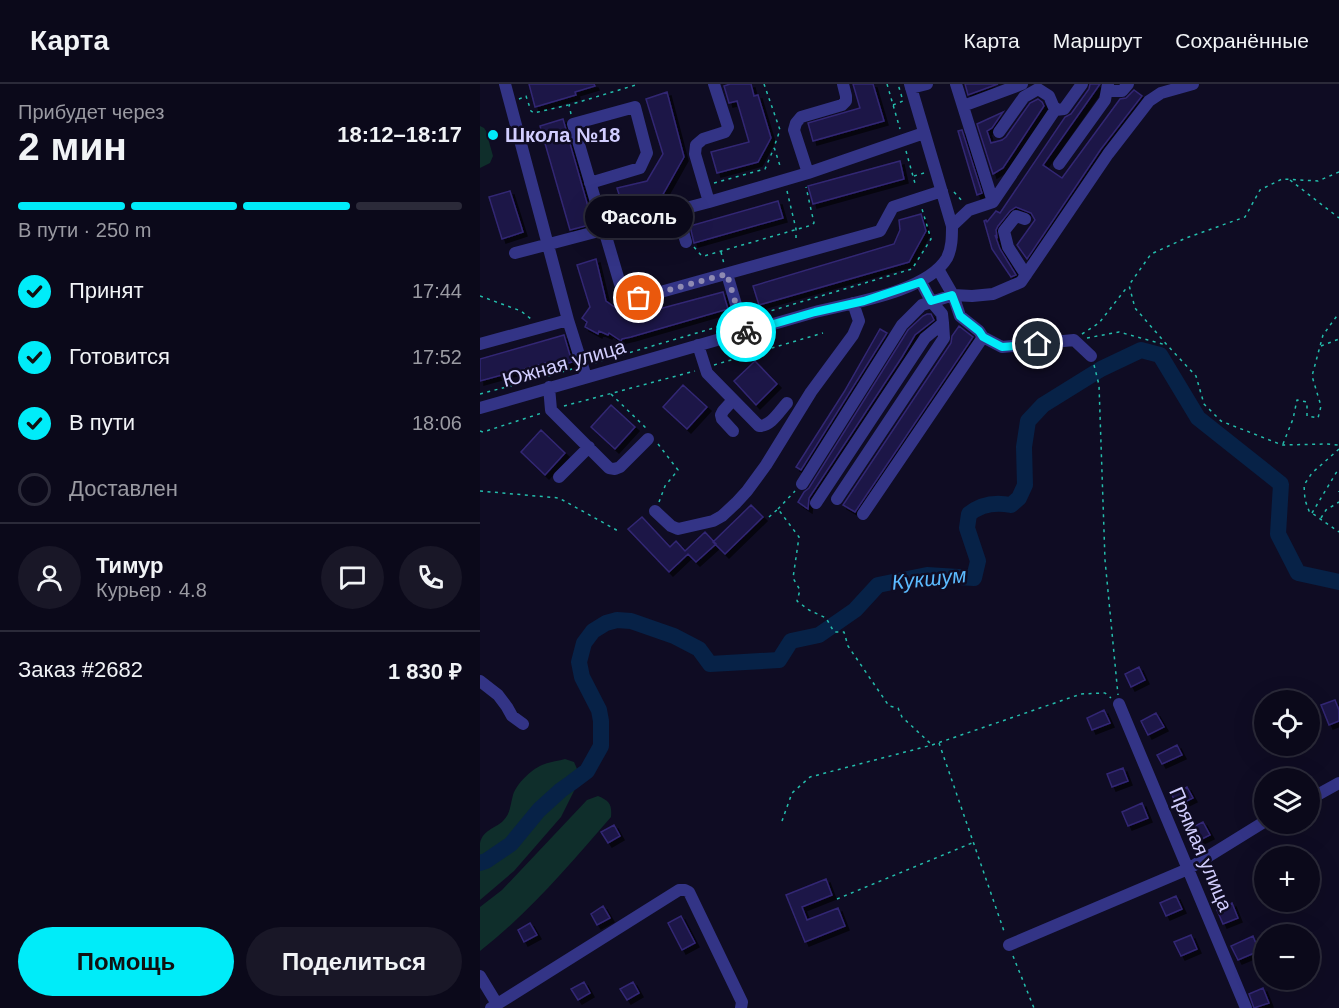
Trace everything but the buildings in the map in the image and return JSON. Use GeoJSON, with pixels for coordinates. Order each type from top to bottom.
{"type":"FeatureCollection","features":[{"type":"Feature","properties":{"kind":"street"},"geometry":{"type":"LineString","coordinates":[[505,84],[584,372]]}},
{"type":"Feature","properties":{"kind":"street"},"geometry":{"type":"LineString","coordinates":[[710,202],[695,154],[696,146],[703,139],[725,132],[728,127],[714,84]]}},
{"type":"Feature","properties":{"kind":"street"},"geometry":{"type":"LineString","coordinates":[[805,174],[794,130],[796,123],[801,117],[842,105],[846,101],[843,84]]}},
{"type":"Feature","properties":{"kind":"street"},"geometry":{"type":"LineString","coordinates":[[927,84],[910,86],[924,133],[947,190],[952,226]]}},
{"type":"Feature","properties":{"kind":"street"},"geometry":{"type":"LineString","coordinates":[[956,84],[993,202]]}},
{"type":"Feature","properties":{"kind":"street"},"geometry":{"type":"LineString","coordinates":[[963,106],[1022,84]]}},
{"type":"Feature","properties":{"kind":"street"},"geometry":{"type":"LineString","coordinates":[[952,226],[969,210],[993,202],[1055,110],[1064,109],[1082,84]]}},
{"type":"Feature","properties":{"kind":"street"},"geometry":{"type":"LineString","coordinates":[[1059,165],[1104,100],[1108,87],[1122,91],[1128,84]]}},
{"type":"Feature","properties":{"kind":"street"},"geometry":{"type":"LineString","coordinates":[[802,484],[902,325],[922,305],[931,301],[952,295],[993,294],[1021,282],[1108,154],[1149,101],[1161,93],[1193,84]]}},
{"type":"Feature","properties":{"kind":"street"},"geometry":{"type":"LineString","coordinates":[[999,132],[1024,97],[1038,89],[1049,90],[1055,110]]}},
{"type":"Feature","properties":{"kind":"street"},"geometry":{"type":"LineString","coordinates":[[590,183],[640,168],[648,153],[636,107],[573,124],[590,183],[620,284],[639,298],[880,231],[892,207],[947,190]]}},
{"type":"Feature","properties":{"kind":"street"},"geometry":{"type":"LineString","coordinates":[[514,253],[710,202],[805,174],[924,133]]}},
{"type":"Feature","properties":{"kind":"street"},"geometry":{"type":"LineString","coordinates":[[677,210],[686,242]]}},
{"type":"Feature","properties":{"kind":"street"},"geometry":{"type":"LineString","coordinates":[[1025,219],[1016,216],[1004,231],[1008,247],[1026,275]]}},
{"type":"Feature","properties":{"kind":"street","name":"Южная улица"},"geometry":{"type":"LineString","coordinates":[[480,408],[549,387],[584,372],[698,345],[742,326],[853,303],[921,282],[938,269],[947,257],[952,242],[952,226]]}},
{"type":"Feature","properties":{"kind":"street"},"geometry":{"type":"LineString","coordinates":[[938,269],[960,316],[983,337],[1002,347],[1074,340],[1091,356]]}},
{"type":"Feature","properties":{"kind":"street"},"geometry":{"type":"LineString","coordinates":[[727,274],[742,326]]}},
{"type":"Feature","properties":{"kind":"street"},"geometry":{"type":"LineString","coordinates":[[837,499],[944,338],[942,314],[931,301],[921,282]]}},
{"type":"Feature","properties":{"kind":"street"},"geometry":{"type":"LineString","coordinates":[[656,511],[670,526],[678,529],[713,521],[736,503],[766,465],[811,392],[853,335],[859,321],[853,303]]}},
{"type":"Feature","properties":{"kind":"street"},"geometry":{"type":"LineString","coordinates":[[480,344],[568,320]]}},
{"type":"Feature","properties":{"kind":"street"},"geometry":{"type":"LineString","coordinates":[[816,503],[925,338],[943,323]]}},
{"type":"Feature","properties":{"kind":"street"},"geometry":{"type":"LineString","coordinates":[[863,514],[983,337]]}},
{"type":"Feature","properties":{"kind":"street"},"geometry":{"type":"LineString","coordinates":[[698,345],[704,368],[710,378],[759,426],[763,427],[768,424],[787,403]]}},
{"type":"Feature","properties":{"kind":"street"},"geometry":{"type":"LineString","coordinates":[[549,387],[551,410],[609,468],[620,467],[648,439]]}},
{"type":"Feature","properties":{"kind":"street"},"geometry":{"type":"LineString","coordinates":[[732,401],[721,415],[733,431]]}},
{"type":"Feature","properties":{"kind":"street"},"geometry":{"type":"LineString","coordinates":[[559,477],[589,447]]}},
{"type":"Feature","properties":{"kind":"street"},"geometry":{"type":"LineString","coordinates":[[480,681],[498,695],[512,716],[523,724]]}},
{"type":"Feature","properties":{"kind":"street","name":"Прямая улица"},"geometry":{"type":"LineString","coordinates":[[1119,704],[1246,1008]]}},
{"type":"Feature","properties":{"kind":"street"},"geometry":{"type":"LineString","coordinates":[[1320,793],[1339,783]]}},
{"type":"Feature","properties":{"kind":"street"},"geometry":{"type":"LineString","coordinates":[[1009,945],[1188,869],[1254,828]]}},
{"type":"Feature","properties":{"kind":"street"},"geometry":{"type":"LineString","coordinates":[[480,976],[494,1006],[679,890],[685,890],[689,892],[742,1002],[741,1008]]}},
{"type":"Feature","properties":{"kind":"path"},"geometry":{"type":"LineString","coordinates":[[510,102],[526,96],[531,111],[534,113],[639,84]]}},
{"type":"Feature","properties":{"kind":"path"},"geometry":{"type":"LineString","coordinates":[[704,185],[765,169],[780,130],[764,84]]}},
{"type":"Feature","properties":{"kind":"path"},"geometry":{"type":"LineString","coordinates":[[480,394],[584,372],[742,326],[912,269],[931,239],[887,84]]}},
{"type":"Feature","properties":{"kind":"path"},"geometry":{"type":"LineString","coordinates":[[893,105],[903,101],[898,84]]}},
{"type":"Feature","properties":{"kind":"path"},"geometry":{"type":"LineString","coordinates":[[569,105],[573,124]]}},
{"type":"Feature","properties":{"kind":"path"},"geometry":{"type":"LineString","coordinates":[[774,147],[796,229],[797,254]]}},
{"type":"Feature","properties":{"kind":"path"},"geometry":{"type":"LineString","coordinates":[[913,176],[930,171]]}},
{"type":"Feature","properties":{"kind":"path"},"geometry":{"type":"LineString","coordinates":[[1074,340],[1099,323],[1151,254],[1186,237],[1245,218],[1260,190],[1282,179],[1318,182],[1339,172]]}},
{"type":"Feature","properties":{"kind":"path"},"geometry":{"type":"LineString","coordinates":[[686,242],[704,256],[812,225],[814,223],[805,174]]}},
{"type":"Feature","properties":{"kind":"path"},"geometry":{"type":"LineString","coordinates":[[1290,180],[1339,218]]}},
{"type":"Feature","properties":{"kind":"path"},"geometry":{"type":"LineString","coordinates":[[947,190],[969,210]]}},
{"type":"Feature","properties":{"kind":"path"},"geometry":{"type":"LineString","coordinates":[[721,251],[727,274]]}},
{"type":"Feature","properties":{"kind":"path"},"geometry":{"type":"LineString","coordinates":[[1129,285],[1135,308],[1196,376],[1204,404],[1221,421],[1282,445],[1339,445]]}},
{"type":"Feature","properties":{"kind":"path"},"geometry":{"type":"LineString","coordinates":[[480,296],[521,311],[542,327]]}},
{"type":"Feature","properties":{"kind":"path"},"geometry":{"type":"LineString","coordinates":[[1282,445],[1293,419],[1297,400],[1307,402],[1307,416],[1318,418],[1322,406],[1312,376],[1323,335],[1339,313]]}},
{"type":"Feature","properties":{"kind":"path"},"geometry":{"type":"LineString","coordinates":[[1074,340],[1119,332],[1168,346]]}},
{"type":"Feature","properties":{"kind":"path"},"geometry":{"type":"LineString","coordinates":[[480,431],[823,333]]}},
{"type":"Feature","properties":{"kind":"path"},"geometry":{"type":"LineString","coordinates":[[1320,346],[1339,339]]}},
{"type":"Feature","properties":{"kind":"path"},"geometry":{"type":"LineString","coordinates":[[1091,356],[1099,385],[1105,560],[1119,704]]}},
{"type":"Feature","properties":{"kind":"path"},"geometry":{"type":"LineString","coordinates":[[1339,449],[1312,473],[1304,485],[1309,512],[1339,532]]}},
{"type":"Feature","properties":{"kind":"path"},"geometry":{"type":"LineString","coordinates":[[1312,513],[1339,468]]}},
{"type":"Feature","properties":{"kind":"path"},"geometry":{"type":"LineString","coordinates":[[769,517],[802,484]]}},
{"type":"Feature","properties":{"kind":"path"},"geometry":{"type":"LineString","coordinates":[[480,491],[559,498],[620,532]]}},
{"type":"Feature","properties":{"kind":"path"},"geometry":{"type":"LineString","coordinates":[[1320,519],[1326,510],[1339,502]]}},
{"type":"Feature","properties":{"kind":"path"},"geometry":{"type":"LineString","coordinates":[[778,508],[799,537],[793,578],[800,590],[797,601],[808,610],[826,618],[834,632],[844,632],[848,646],[889,706],[898,708],[902,717],[932,745]]}},
{"type":"Feature","properties":{"kind":"path"},"geometry":{"type":"LineString","coordinates":[[782,821],[792,793],[810,777],[932,745],[1082,694],[1105,693],[1119,704]]}},
{"type":"Feature","properties":{"kind":"path"},"geometry":{"type":"LineString","coordinates":[[939,742],[1009,945],[1034,1008]]}},
{"type":"Feature","properties":{"kind":"path"},"geometry":{"type":"LineString","coordinates":[[837,899],[973,843]]}},
{"type":"Feature","properties":{"kind":"green space"},"geometry":{"type":"Polygon","coordinates":[[[480,126],[486,131],[493,156],[490,163],[480,168],[480,126]]]}},
{"type":"Feature","properties":{"kind":"green space"},"geometry":{"type":"Polygon","coordinates":[[[565,759],[574,762],[578,771],[577,785],[561,817],[514,871],[480,900],[481,839],[486,832],[506,818],[515,790],[525,777],[542,765],[565,759]]]}},
{"type":"Feature","properties":{"kind":"green space"},"geometry":{"type":"Polygon","coordinates":[[[598,796],[609,804],[611,817],[532,904],[480,951],[480,907],[502,890],[587,800],[598,796]]]}},
{"type":"Feature","properties":{"kind":"waterway","name":"Кукшум"},"geometry":{"type":"LineString","coordinates":[[480,863],[511,844],[539,810],[587,771],[601,746],[599,710],[582,677],[579,662],[584,643],[593,631],[606,623],[617,620],[631,621],[674,636],[699,649],[710,664],[779,660],[791,641],[819,635],[855,610],[878,585],[927,575],[974,578],[978,561],[967,528],[969,514],[989,505],[1011,505],[1019,498],[1025,485],[1024,447],[1028,421],[1043,405],[1101,369],[1141,350],[1160,355],[1198,418],[1281,484],[1278,534],[1298,573],[1339,582]]}},
{"type":"Feature","properties":{"kind":"way so far"},"geometry":{"type":"LineString","coordinates":[[639,298],[727,274],[744,332],[746,332]]}},
{"type":"Feature","properties":{"kind":"place","name":"Школа №18"},"geometry":{"type":"Point","coordinates":[493,135]}},
{"type":"Feature","properties":{"kind":"place","name":"Фасоль"},"geometry":{"type":"Point","coordinates":[639,298]}},
{"type":"Feature","properties":{"kind":"route"},"geometry":{"type":"LineString","coordinates":[[746,332],[815,312],[864,301],[921,282],[931,301],[952,295],[960,316],[983,337],[1002,347],[1038,344]]}}]}
